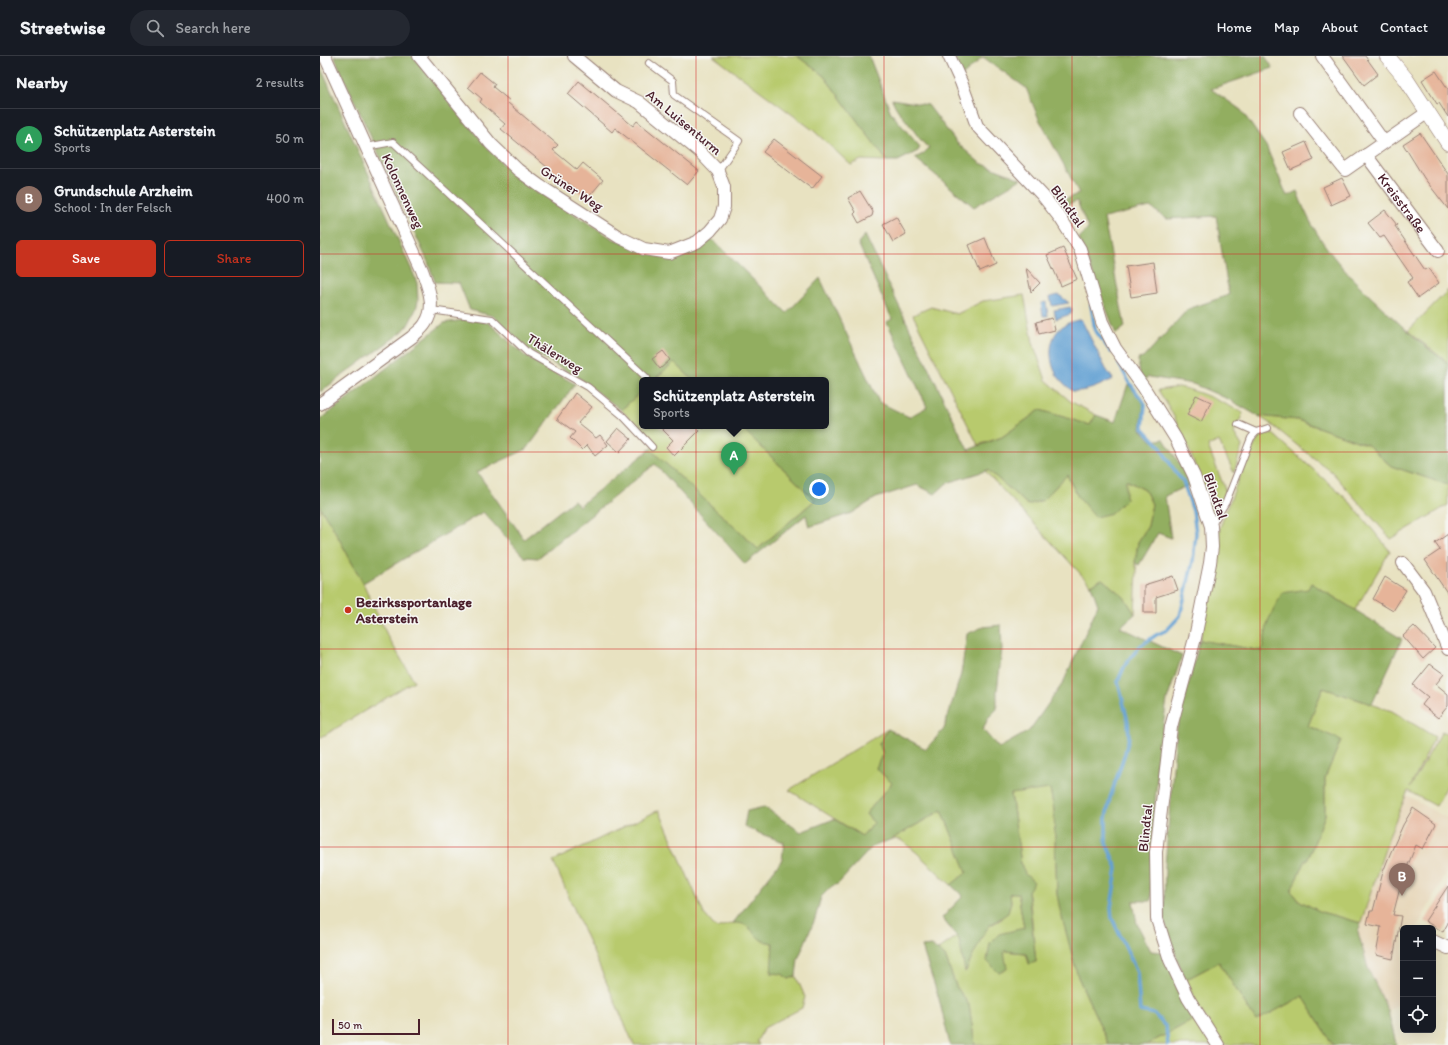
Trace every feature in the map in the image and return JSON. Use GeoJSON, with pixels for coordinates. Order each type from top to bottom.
{"type":"FeatureCollection","features":[{"type":"Feature","properties":{"kind":"street","name":"Kolonnenweg"},"geometry":{"type":"LineString","coordinates":[[326,56],[422,270],[431,296],[431,310]]}},
{"type":"Feature","properties":{"kind":"street","name":"Grüner Weg"},"geometry":{"type":"LineString","coordinates":[[419,56],[491,144],[518,170],[619,237],[644,249],[669,254],[697,242],[710,232],[720,219],[724,207],[725,195]]}},
{"type":"Feature","properties":{"kind":"street","name":"Am Luisenturm"},"geometry":{"type":"LineString","coordinates":[[574,56],[616,92],[639,102],[699,151],[718,171],[725,195]]}},
{"type":"Feature","properties":{"kind":"street","name":"Blindtal"},"geometry":{"type":"LineString","coordinates":[[949,56],[978,126],[1043,196],[1061,219],[1080,249],[1102,322],[1115,348],[1135,378],[1144,388],[1176,439],[1194,476],[1211,526],[1212,547],[1210,563],[1195,638],[1171,727],[1156,852],[1156,919],[1170,960],[1185,991],[1218,1045]]}},
{"type":"Feature","properties":{"kind":"street"},"geometry":{"type":"LineString","coordinates":[[1322,56],[1384,142]]}},
{"type":"Feature","properties":{"kind":"street"},"geometry":{"type":"LineString","coordinates":[[1387,56],[1406,79],[1448,143]]}},
{"type":"Feature","properties":{"kind":"street"},"geometry":{"type":"LineString","coordinates":[[1300,113],[1345,170],[1428,112]]}},
{"type":"Feature","properties":{"kind":"street","name":"Kreisstraße"},"geometry":{"type":"LineString","coordinates":[[1366,155],[1438,251]]}},
{"type":"Feature","properties":{"kind":"street"},"geometry":{"type":"LineString","coordinates":[[320,404],[412,337],[425,324],[431,310]]}},
{"type":"Feature","properties":{"kind":"street"},"geometry":{"type":"LineString","coordinates":[[1403,563],[1424,591],[1448,649]]}},
{"type":"Feature","properties":{"kind":"street"},"geometry":{"type":"LineString","coordinates":[[1436,942],[1448,948]]}},
{"type":"Feature","properties":{"kind":"lane"},"geometry":{"type":"LineString","coordinates":[[649,62],[673,81],[674,95],[739,141],[718,171]]}},
{"type":"Feature","properties":{"kind":"lane"},"geometry":{"type":"LineString","coordinates":[[366,147],[393,142],[646,377]]}},
{"type":"Feature","properties":{"kind":"lane","name":"Thälerweg"},"geometry":{"type":"LineString","coordinates":[[431,310],[492,320],[528,354],[588,387],[623,416],[652,447]]}},
{"type":"Feature","properties":{"kind":"lane"},"geometry":{"type":"LineString","coordinates":[[1238,424],[1256,432]]}},
{"type":"Feature","properties":{"kind":"lane"},"geometry":{"type":"LineString","coordinates":[[1211,526],[1226,502],[1251,438],[1256,432],[1268,428]]}},
{"type":"Feature","properties":{"kind":"shaded area"},"geometry":{"type":"Polygon","coordinates":[[[1406,795],[1448,819],[1448,869],[1419,925],[1400,925],[1400,1003],[1388,1011],[1368,968],[1358,932],[1390,833],[1406,795]]]}},
{"type":"Feature","properties":{"kind":"green space"},"geometry":{"type":"Polygon","coordinates":[[[334,56],[413,56],[487,147],[504,165],[523,181],[613,239],[675,257],[687,254],[700,248],[712,239],[787,313],[820,278],[879,402],[909,417],[927,407],[887,322],[892,319],[858,243],[865,235],[968,450],[1002,437],[1040,410],[1090,425],[1096,415],[1115,422],[1128,384],[1144,404],[1141,429],[1152,441],[1164,439],[1193,485],[1182,488],[1165,496],[1171,538],[1158,533],[1139,565],[1135,563],[1138,542],[1148,526],[1152,504],[1145,490],[1126,480],[1126,499],[1112,513],[1095,517],[1078,497],[1067,475],[1043,500],[1028,505],[988,470],[947,483],[935,494],[917,485],[876,498],[852,513],[809,527],[806,515],[745,564],[655,464],[538,558],[524,557],[483,512],[363,583],[331,524],[320,507],[320,420],[444,323],[469,319],[489,323],[525,356],[575,384],[527,449],[477,472],[524,539],[574,500],[579,506],[650,449],[758,549],[815,500],[743,429],[829,429],[829,377],[690,377],[674,362],[657,377],[639,377],[639,394],[621,410],[579,378],[529,350],[493,316],[470,310],[459,283],[435,282],[428,262],[334,56]]]}},
{"type":"Feature","properties":{"kind":"green space"},"geometry":{"type":"Polygon","coordinates":[[[713,56],[797,56],[824,76],[887,161],[861,160],[851,165],[813,130],[713,56]]]}},
{"type":"Feature","properties":{"kind":"green space"},"geometry":{"type":"Polygon","coordinates":[[[797,56],[869,56],[891,113],[920,147],[918,151],[898,161],[887,161],[824,76],[797,56]]]}},
{"type":"Feature","properties":{"kind":"green space"},"geometry":{"type":"Polygon","coordinates":[[[954,56],[1265,56],[1273,68],[1211,89],[1241,110],[1266,146],[1287,196],[1297,191],[1304,210],[1313,227],[1334,258],[1346,272],[1409,332],[1448,363],[1448,485],[1391,466],[1368,445],[1298,420],[1258,416],[1228,399],[1193,384],[1149,377],[1144,380],[1140,375],[1138,359],[1143,358],[1188,309],[1229,295],[1216,216],[1167,219],[1150,207],[1104,218],[1125,327],[1116,334],[1079,238],[1088,229],[1077,201],[1059,208],[1055,205],[1079,193],[1039,119],[1026,88],[983,57],[962,76],[954,56]]]}},
{"type":"Feature","properties":{"kind":"green space"},"geometry":{"type":"Polygon","coordinates":[[[320,66],[414,275],[417,283],[418,301],[416,309],[408,325],[402,332],[320,392],[320,66]]]}},
{"type":"Feature","properties":{"kind":"green space"},"geometry":{"type":"Polygon","coordinates":[[[892,99],[928,105],[957,143],[980,163],[1021,179],[974,207],[915,158],[923,154],[929,148],[901,114],[892,99]]]}},
{"type":"Feature","properties":{"kind":"green space"},"geometry":{"type":"Polygon","coordinates":[[[1448,290],[1448,363],[1408,331],[1448,290]]]}},
{"type":"Feature","properties":{"kind":"green space"},"geometry":{"type":"Polygon","coordinates":[[[1024,295],[1033,343],[1046,380],[1070,401],[1096,415],[1090,425],[1040,410],[1002,437],[978,445],[913,315],[931,307],[957,314],[983,301],[1024,295]]]}},
{"type":"Feature","properties":{"kind":"green space"},"geometry":{"type":"Polygon","coordinates":[[[674,362],[690,377],[657,377],[674,362]]]}},
{"type":"Feature","properties":{"kind":"green space"},"geometry":{"type":"Polygon","coordinates":[[[1179,387],[1220,401],[1243,413],[1234,433],[1242,446],[1234,473],[1219,441],[1208,446],[1226,492],[1213,516],[1183,435],[1158,390],[1179,387]]]}},
{"type":"Feature","properties":{"kind":"green space"},"geometry":{"type":"Polygon","coordinates":[[[639,394],[639,428],[621,410],[639,394]]]}},
{"type":"Feature","properties":{"kind":"green space"},"geometry":{"type":"Polygon","coordinates":[[[1258,416],[1298,420],[1368,445],[1391,466],[1448,485],[1448,505],[1391,539],[1332,472],[1271,424],[1258,416]]]}},
{"type":"Feature","properties":{"kind":"green space"},"geometry":{"type":"Polygon","coordinates":[[[640,429],[743,429],[815,500],[758,549],[650,449],[656,445],[640,429]]]}},
{"type":"Feature","properties":{"kind":"green space"},"geometry":{"type":"Polygon","coordinates":[[[1267,434],[1273,434],[1349,501],[1390,551],[1355,610],[1311,583],[1309,589],[1268,621],[1262,651],[1200,640],[1215,565],[1219,530],[1243,467],[1258,439],[1267,434]]]}},
{"type":"Feature","properties":{"kind":"green space"},"geometry":{"type":"Polygon","coordinates":[[[988,470],[1028,505],[1043,500],[1067,475],[1078,497],[1125,480],[1145,490],[1152,504],[1148,526],[1138,542],[1135,563],[1137,570],[1135,614],[1124,597],[1102,579],[1091,585],[985,471],[988,470]]]}},
{"type":"Feature","properties":{"kind":"green space","name":"Bezirkssportanlage Asterstein"},"geometry":{"type":"Polygon","coordinates":[[[320,507],[331,524],[363,583],[388,637],[414,681],[320,738],[320,507]]]}},
{"type":"Feature","properties":{"kind":"green space"},"geometry":{"type":"Polygon","coordinates":[[[1102,579],[1124,597],[1135,614],[1120,627],[1182,656],[1167,700],[1159,753],[1152,839],[1151,901],[1133,901],[1137,924],[1151,951],[1162,952],[1197,1018],[1146,1045],[1109,1045],[1078,977],[1060,910],[1057,894],[1054,810],[1050,789],[1011,794],[1021,864],[1025,874],[1034,882],[1028,891],[1036,962],[1029,964],[1026,953],[1004,951],[1007,969],[999,973],[987,961],[990,943],[999,934],[1024,928],[1018,893],[1010,893],[1011,902],[1008,913],[989,926],[965,972],[959,939],[942,918],[963,896],[951,885],[967,872],[942,810],[892,839],[872,847],[838,884],[832,886],[821,897],[815,919],[798,959],[796,976],[789,979],[782,974],[771,973],[773,943],[761,940],[745,925],[733,923],[782,860],[784,842],[744,826],[747,811],[764,807],[801,832],[834,819],[862,836],[874,823],[866,814],[892,783],[876,768],[883,753],[879,744],[888,729],[926,749],[944,729],[961,674],[967,634],[983,627],[1001,625],[1002,649],[997,691],[997,709],[988,718],[983,730],[999,748],[1029,731],[1063,683],[1098,605],[1091,585],[1102,579]]]}},
{"type":"Feature","properties":{"kind":"green space"},"geometry":{"type":"Polygon","coordinates":[[[1311,583],[1402,639],[1372,704],[1323,688],[1308,726],[1341,740],[1325,778],[1325,815],[1307,861],[1305,860],[1291,891],[1300,901],[1321,912],[1361,923],[1358,932],[1368,968],[1388,1011],[1395,1045],[1333,1045],[1303,996],[1256,1021],[1219,962],[1185,980],[1164,919],[1165,866],[1176,732],[1200,640],[1262,651],[1268,621],[1282,593],[1308,589],[1311,583]]]}},
{"type":"Feature","properties":{"kind":"green space"},"geometry":{"type":"Polygon","coordinates":[[[1323,688],[1392,711],[1435,737],[1410,788],[1442,731],[1448,734],[1448,784],[1436,806],[1408,791],[1390,833],[1361,923],[1321,912],[1300,901],[1291,891],[1305,860],[1307,861],[1325,815],[1325,778],[1341,740],[1308,726],[1323,688]]]}},
{"type":"Feature","properties":{"kind":"green space"},"geometry":{"type":"Polygon","coordinates":[[[888,729],[879,744],[883,753],[876,768],[892,783],[866,814],[874,823],[862,836],[789,790],[888,729]]]}},
{"type":"Feature","properties":{"kind":"green space"},"geometry":{"type":"Polygon","coordinates":[[[1050,788],[1054,810],[1057,894],[1078,977],[1109,1045],[975,1045],[969,1005],[956,986],[945,956],[938,950],[957,936],[960,942],[966,971],[982,935],[989,926],[1000,920],[1011,902],[1010,893],[1018,892],[1024,928],[1004,951],[1026,953],[1036,962],[1030,900],[1021,864],[1011,793],[1050,788]]]}},
{"type":"Feature","properties":{"kind":"green space"},"geometry":{"type":"Polygon","coordinates":[[[659,810],[704,914],[716,928],[742,922],[754,931],[761,940],[773,943],[772,973],[782,974],[789,979],[796,976],[805,997],[802,1008],[764,1028],[757,1041],[759,1045],[634,1045],[553,861],[659,810]]]}},
{"type":"Feature","properties":{"kind":"green space"},"geometry":{"type":"Polygon","coordinates":[[[942,810],[968,873],[951,885],[901,840],[892,839],[942,810]]]}},
{"type":"Feature","properties":{"kind":"green space"},"geometry":{"type":"Polygon","coordinates":[[[932,946],[945,956],[956,986],[969,1005],[975,1045],[950,1045],[939,999],[922,947],[932,946]]]}},
{"type":"Feature","properties":{"kind":"green space"},"geometry":{"type":"Polygon","coordinates":[[[1219,962],[1256,1021],[1303,996],[1333,1045],[1222,1045],[1200,1010],[1185,980],[1219,962]]]}},
{"type":"Feature","properties":{"kind":"green space"},"geometry":{"type":"Polygon","coordinates":[[[1197,1018],[1214,1045],[1146,1045],[1197,1018]]]}},
{"type":"Feature","properties":{"kind":"water"},"geometry":{"type":"Polygon","coordinates":[[[1059,295],[1069,303],[1052,306],[1050,297],[1059,295]]]}},
{"type":"Feature","properties":{"kind":"water"},"geometry":{"type":"Polygon","coordinates":[[[1046,302],[1048,316],[1043,316],[1041,303],[1046,302]]]}},
{"type":"Feature","properties":{"kind":"water"},"geometry":{"type":"Polygon","coordinates":[[[1070,307],[1072,309],[1071,314],[1056,319],[1054,310],[1070,307]]]}},
{"type":"Feature","properties":{"kind":"water"},"geometry":{"type":"Polygon","coordinates":[[[1081,319],[1106,369],[1113,379],[1088,389],[1072,391],[1055,372],[1051,358],[1051,351],[1054,337],[1058,331],[1063,326],[1081,319]]]}},
{"type":"Feature","properties":{"kind":"building"},"geometry":{"type":"Polygon","coordinates":[[[1343,56],[1365,56],[1378,74],[1364,85],[1343,56]]]}},
{"type":"Feature","properties":{"kind":"building"},"geometry":{"type":"Polygon","coordinates":[[[1436,71],[1448,89],[1448,117],[1439,103],[1437,104],[1422,80],[1436,71]]]}},
{"type":"Feature","properties":{"kind":"building"},"geometry":{"type":"Polygon","coordinates":[[[480,72],[495,84],[493,87],[510,101],[508,103],[558,145],[553,150],[577,170],[583,163],[603,180],[587,199],[567,182],[564,186],[545,169],[547,167],[501,129],[505,124],[480,102],[482,99],[468,87],[480,72]]]}},
{"type":"Feature","properties":{"kind":"building"},"geometry":{"type":"Polygon","coordinates":[[[579,81],[633,126],[637,121],[699,171],[687,185],[615,128],[612,132],[568,94],[579,81]]]}},
{"type":"Feature","properties":{"kind":"building"},"geometry":{"type":"Polygon","coordinates":[[[1420,133],[1448,174],[1448,209],[1424,178],[1403,144],[1420,133]]]}},
{"type":"Feature","properties":{"kind":"building"},"geometry":{"type":"Polygon","coordinates":[[[774,139],[822,176],[812,189],[763,152],[774,139]]]}},
{"type":"Feature","properties":{"kind":"building"},"geometry":{"type":"Polygon","coordinates":[[[1306,142],[1314,160],[1291,170],[1283,152],[1306,142]]]}},
{"type":"Feature","properties":{"kind":"building"},"geometry":{"type":"Polygon","coordinates":[[[1342,178],[1351,196],[1331,205],[1323,187],[1342,178]]]}},
{"type":"Feature","properties":{"kind":"building"},"geometry":{"type":"Polygon","coordinates":[[[860,191],[873,212],[872,216],[859,223],[854,214],[856,212],[848,198],[860,191]]]}},
{"type":"Feature","properties":{"kind":"building"},"geometry":{"type":"Polygon","coordinates":[[[1385,210],[1397,225],[1395,226],[1425,270],[1429,268],[1439,283],[1418,298],[1407,282],[1413,278],[1384,236],[1380,238],[1368,223],[1385,210]]]}},
{"type":"Feature","properties":{"kind":"building"},"geometry":{"type":"Polygon","coordinates":[[[896,217],[906,234],[893,242],[883,224],[896,217]]]}},
{"type":"Feature","properties":{"kind":"building"},"geometry":{"type":"Polygon","coordinates":[[[985,238],[996,265],[980,272],[969,245],[985,238]]]}},
{"type":"Feature","properties":{"kind":"building"},"geometry":{"type":"Polygon","coordinates":[[[1063,248],[1077,279],[1061,286],[1047,255],[1063,248]]]}},
{"type":"Feature","properties":{"kind":"building"},"geometry":{"type":"Polygon","coordinates":[[[1153,262],[1157,293],[1131,297],[1126,266],[1153,262]]]}},
{"type":"Feature","properties":{"kind":"building"},"geometry":{"type":"Polygon","coordinates":[[[1026,268],[1040,283],[1031,292],[1026,268]]]}},
{"type":"Feature","properties":{"kind":"building"},"geometry":{"type":"Polygon","coordinates":[[[1052,318],[1055,330],[1039,334],[1036,322],[1052,318]]]}},
{"type":"Feature","properties":{"kind":"building"},"geometry":{"type":"Polygon","coordinates":[[[663,351],[670,360],[660,369],[652,359],[663,351]]]}},
{"type":"Feature","properties":{"kind":"building"},"geometry":{"type":"Polygon","coordinates":[[[575,393],[592,407],[578,423],[596,438],[600,435],[608,445],[595,456],[587,445],[582,450],[570,438],[575,432],[557,419],[575,393]]]}},
{"type":"Feature","properties":{"kind":"building"},"geometry":{"type":"Polygon","coordinates":[[[1196,395],[1211,402],[1201,422],[1187,415],[1196,395]]]}},
{"type":"Feature","properties":{"kind":"building"},"geometry":{"type":"Polygon","coordinates":[[[618,428],[631,439],[619,452],[607,441],[618,428]]]}},
{"type":"Feature","properties":{"kind":"building"},"geometry":{"type":"Polygon","coordinates":[[[662,429],[701,429],[674,456],[666,447],[673,440],[662,429]]]}},
{"type":"Feature","properties":{"kind":"building"},"geometry":{"type":"Polygon","coordinates":[[[1448,534],[1448,594],[1425,560],[1440,550],[1435,543],[1448,534]]]}},
{"type":"Feature","properties":{"kind":"building"},"geometry":{"type":"Polygon","coordinates":[[[1173,576],[1178,590],[1156,597],[1156,613],[1144,613],[1144,585],[1173,576]]]}},
{"type":"Feature","properties":{"kind":"building"},"geometry":{"type":"Polygon","coordinates":[[[1385,577],[1406,590],[1393,611],[1373,599],[1385,577]]]}},
{"type":"Feature","properties":{"kind":"building"},"geometry":{"type":"Polygon","coordinates":[[[1414,626],[1435,648],[1423,659],[1403,636],[1414,626]]]}},
{"type":"Feature","properties":{"kind":"building"},"geometry":{"type":"Polygon","coordinates":[[[1430,664],[1444,674],[1436,684],[1448,694],[1448,706],[1438,718],[1422,705],[1428,697],[1413,685],[1430,664]]]}},
{"type":"Feature","properties":{"kind":"building"},"geometry":{"type":"Polygon","coordinates":[[[1413,808],[1436,824],[1423,849],[1416,845],[1402,880],[1393,915],[1401,916],[1393,959],[1376,955],[1381,927],[1367,924],[1370,911],[1373,911],[1383,872],[1390,854],[1403,825],[1413,808]]]}},
{"type":"Feature","properties":{"kind":"building"},"geometry":{"type":"Polygon","coordinates":[[[1448,886],[1448,923],[1443,932],[1436,928],[1436,925],[1432,925],[1425,921],[1448,886]]]}},
{"type":"Feature","properties":{"kind":"waterway"},"geometry":{"type":"LineString","coordinates":[[1091,305],[1095,330],[1111,352]]}},
{"type":"Feature","properties":{"kind":"waterway"},"geometry":{"type":"LineString","coordinates":[[1119,364],[1129,382],[1145,404],[1143,428],[1159,445],[1176,473],[1183,481],[1193,511],[1196,533],[1193,561],[1180,616],[1167,630],[1156,635],[1139,647],[1125,665],[1118,681],[1128,722],[1129,737],[1110,798],[1106,818],[1106,843],[1117,868],[1111,908],[1112,918],[1137,972],[1140,1011],[1154,1014],[1166,1027],[1168,1045]]}},
{"type":"Feature","properties":{"kind":"place","name":"Schützenplatz Asterstein"},"geometry":{"type":"Point","coordinates":[734,475]}},
{"type":"Feature","properties":{"kind":"place","name":"Bezirkssportanlage Asterstein"},"geometry":{"type":"Point","coordinates":[348,610]}},
{"type":"Feature","properties":{"kind":"place","name":"Grundschule Arzheim"},"geometry":{"type":"Point","coordinates":[1402,896]}}]}
